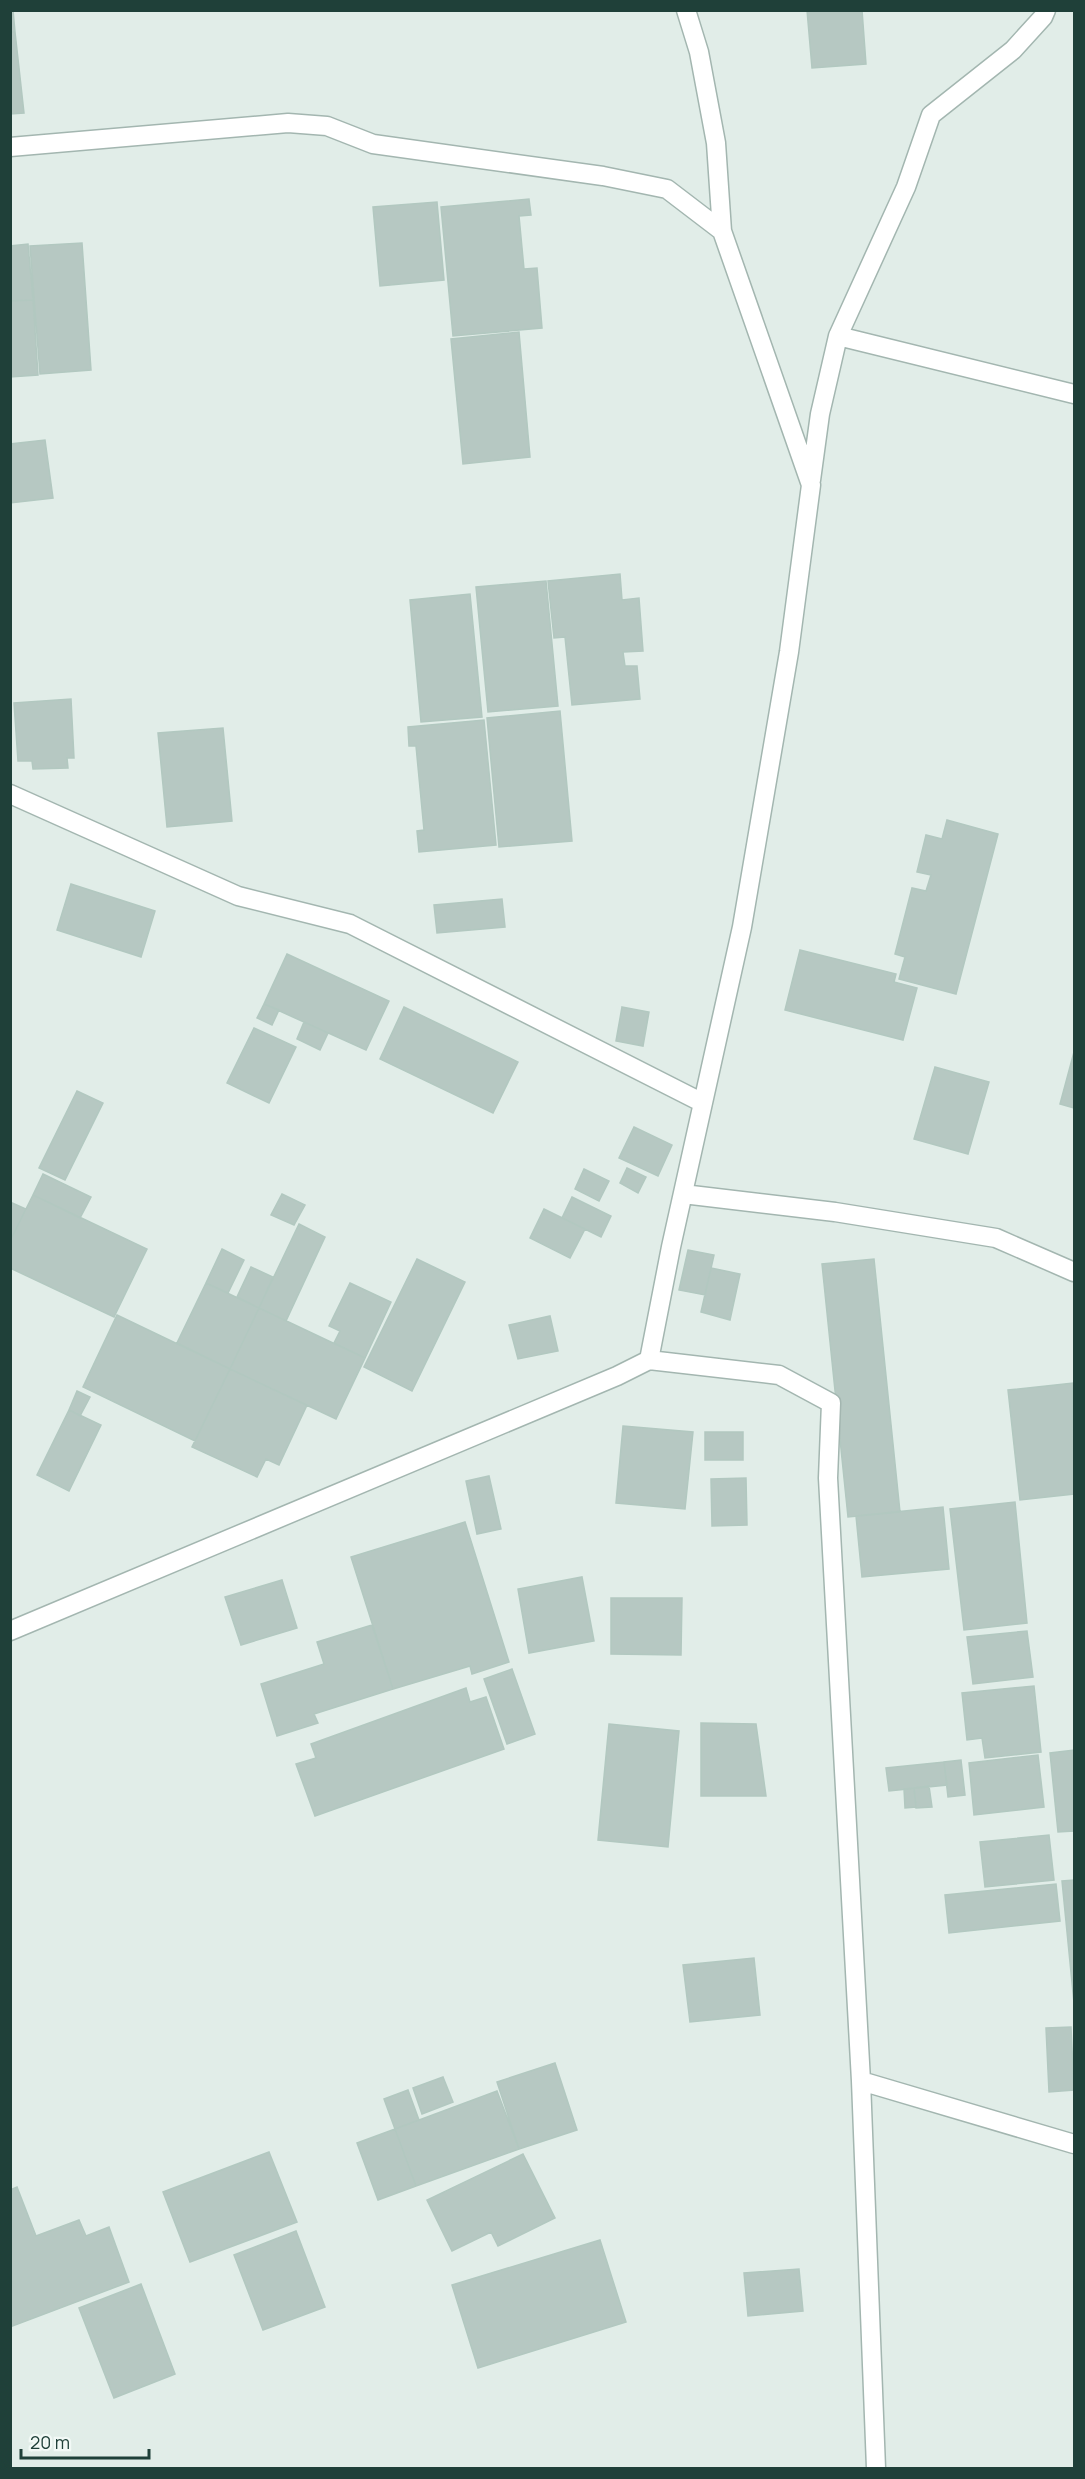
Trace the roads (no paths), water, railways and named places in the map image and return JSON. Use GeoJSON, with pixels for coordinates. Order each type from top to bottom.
{"type":"FeatureCollection","features":[{"type":"Feature","properties":{"kind":"street"},"geometry":{"type":"LineString","coordinates":[[686,10],[699,52],[716,143],[722,231],[811,484]]}},
{"type":"Feature","properties":{"kind":"street"},"geometry":{"type":"LineString","coordinates":[[648,1360],[742,927],[789,652],[820,414],[838,336],[906,187],[931,115],[1013,50],[1043,17],[1046,10]]}},
{"type":"Feature","properties":{"kind":"street"},"geometry":{"type":"LineString","coordinates":[[10,147],[288,123],[327,126],[373,144],[603,176],[667,189],[722,231]]}},
{"type":"Feature","properties":{"kind":"street"},"geometry":{"type":"LineString","coordinates":[[838,336],[1074,394]]}},
{"type":"Feature","properties":{"kind":"street"},"geometry":{"type":"LineString","coordinates":[[10,794],[238,896],[351,924],[703,1103]]}},
{"type":"Feature","properties":{"kind":"street"},"geometry":{"type":"LineString","coordinates":[[683,1194],[835,1212],[996,1238],[1074,1272]]}},
{"type":"Feature","properties":{"kind":"street"},"geometry":{"type":"LineString","coordinates":[[10,1631],[617,1376],[648,1360],[779,1375],[831,1403],[828,1478],[861,2081],[876,2469]]}},
{"type":"Feature","properties":{"kind":"street"},"geometry":{"type":"LineString","coordinates":[[861,2081],[1074,2144]]}}]}
